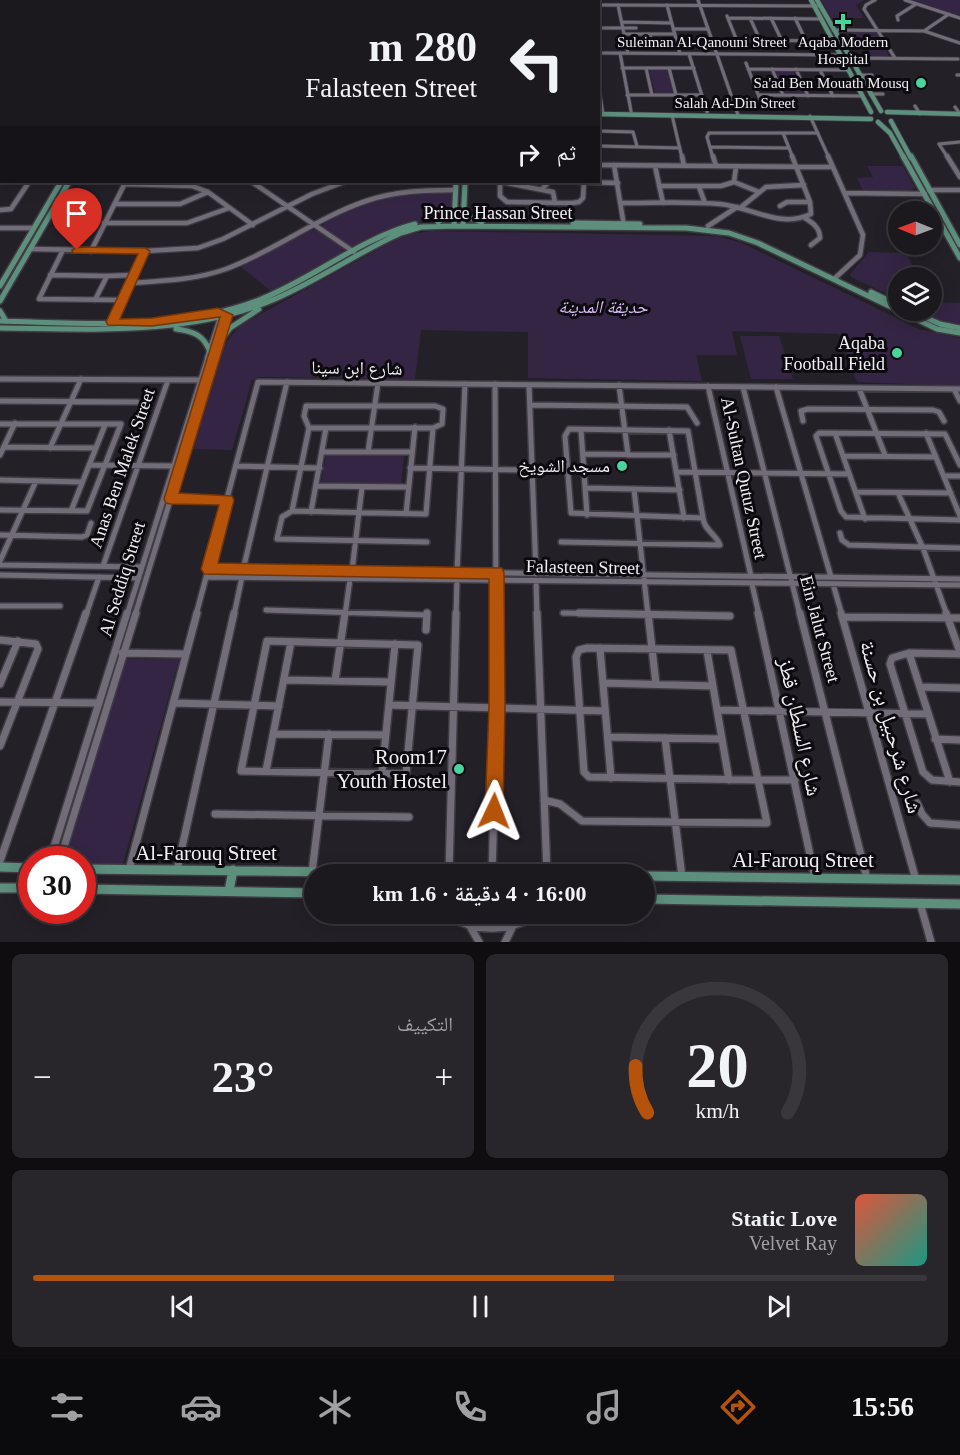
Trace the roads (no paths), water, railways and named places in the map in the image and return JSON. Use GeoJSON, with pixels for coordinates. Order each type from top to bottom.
{"type":"FeatureCollection","features":[{"type":"Feature","properties":{"kind":"main road"},"geometry":{"type":"LineString","coordinates":[[811,0],[863,96],[870,114],[890,133],[959,244]]}},
{"type":"Feature","properties":{"kind":"main road"},"geometry":{"type":"LineString","coordinates":[[817,0],[858,75],[870,94],[892,120],[914,169]]}},
{"type":"Feature","properties":{"kind":"main road","name":"Salah Ad-Din Street"},"geometry":{"type":"LineString","coordinates":[[601,113],[707,112],[810,116],[870,114]]}},
{"type":"Feature","properties":{"kind":"main road"},"geometry":{"type":"LineString","coordinates":[[870,114],[884,112],[957,115]]}},
{"type":"Feature","properties":{"kind":"main road","name":"Salah Ad-Din Street"},"geometry":{"type":"LineString","coordinates":[[601,113],[870,114]]}},
{"type":"Feature","properties":{"kind":"main road"},"geometry":{"type":"LineString","coordinates":[[878,122],[957,115]]}},
{"type":"Feature","properties":{"kind":"main road"},"geometry":{"type":"LineString","coordinates":[[0,286],[61,183]]}},
{"type":"Feature","properties":{"kind":"main road"},"geometry":{"type":"LineString","coordinates":[[0,301],[68,183]]}},
{"type":"Feature","properties":{"kind":"main road"},"geometry":{"type":"LineString","coordinates":[[454,224],[456,183]]}},
{"type":"Feature","properties":{"kind":"main road"},"geometry":{"type":"LineString","coordinates":[[463,224],[465,183]]}},
{"type":"Feature","properties":{"kind":"main road"},"geometry":{"type":"LineString","coordinates":[[927,192],[960,258]]}},
{"type":"Feature","properties":{"kind":"main road"},"geometry":{"type":"LineString","coordinates":[[54,195],[62,194]]}},
{"type":"Feature","properties":{"kind":"main road"},"geometry":{"type":"LineString","coordinates":[[438,222],[455,211]]}},
{"type":"Feature","properties":{"kind":"main road"},"geometry":{"type":"LineString","coordinates":[[463,212],[470,218],[482,222]]}},
{"type":"Feature","properties":{"kind":"main road","name":"Prince Hassan Street"},"geometry":{"type":"LineString","coordinates":[[2,325],[152,322],[223,314],[268,296],[403,227],[438,222],[454,224]]}},
{"type":"Feature","properties":{"kind":"main road","name":"Prince Hassan Street"},"geometry":{"type":"LineString","coordinates":[[463,224],[482,222],[686,228],[729,233],[758,243],[888,301]]}},
{"type":"Feature","properties":{"kind":"main road","name":"Prince Hassan Street"},"geometry":{"type":"LineString","coordinates":[[2,325],[168,327],[274,300],[401,232],[421,227],[454,224],[708,226],[733,230],[756,238],[937,329],[960,333]]}},
{"type":"Feature","properties":{"kind":"main road"},"geometry":{"type":"LineString","coordinates":[[952,243],[959,244]]}},
{"type":"Feature","properties":{"kind":"main road"},"geometry":{"type":"LineString","coordinates":[[218,344],[240,319],[274,300]]}},
{"type":"Feature","properties":{"kind":"main road"},"geometry":{"type":"LineString","coordinates":[[0,310],[2,325]]}},
{"type":"Feature","properties":{"kind":"main road"},"geometry":{"type":"LineString","coordinates":[[933,321],[960,328]]}},
{"type":"Feature","properties":{"kind":"main road"},"geometry":{"type":"LineString","coordinates":[[168,327],[199,333],[207,341],[210,352]]}},
{"type":"Feature","properties":{"kind":"main road"},"geometry":{"type":"LineString","coordinates":[[0,867],[18,868]]}},
{"type":"Feature","properties":{"kind":"main road","name":"Al-Farouq Street"},"geometry":{"type":"LineString","coordinates":[[96,869],[304,872]]}},
{"type":"Feature","properties":{"kind":"main road"},"geometry":{"type":"LineString","coordinates":[[229,891],[233,870]]}},
{"type":"Feature","properties":{"kind":"main road","name":"Al-Farouq Street"},"geometry":{"type":"LineString","coordinates":[[655,876],[960,880]]}},
{"type":"Feature","properties":{"kind":"main road"},"geometry":{"type":"LineString","coordinates":[[0,888],[18,888]]}},
{"type":"Feature","properties":{"kind":"main road","name":"Al-Farouq Street"},"geometry":{"type":"LineString","coordinates":[[96,889],[304,893]]}},
{"type":"Feature","properties":{"kind":"main road","name":"Al-Farouq Street"},"geometry":{"type":"LineString","coordinates":[[655,899],[960,904]]}},
{"type":"Feature","properties":{"kind":"street"},"geometry":{"type":"LineString","coordinates":[[674,0],[676,5]]}},
{"type":"Feature","properties":{"kind":"street"},"geometry":{"type":"LineString","coordinates":[[698,0],[737,114]]}},
{"type":"Feature","properties":{"kind":"street"},"geometry":{"type":"LineString","coordinates":[[875,0],[864,8],[895,58]]}},
{"type":"Feature","properties":{"kind":"street"},"geometry":{"type":"LineString","coordinates":[[905,0],[960,18]]}},
{"type":"Feature","properties":{"kind":"street"},"geometry":{"type":"LineString","coordinates":[[609,2],[618,5],[820,6]]}},
{"type":"Feature","properties":{"kind":"street"},"geometry":{"type":"LineString","coordinates":[[898,20],[898,15],[916,4]]}},
{"type":"Feature","properties":{"kind":"street"},"geometry":{"type":"LineString","coordinates":[[618,5],[628,53]]}},
{"type":"Feature","properties":{"kind":"street"},"geometry":{"type":"LineString","coordinates":[[667,5],[680,54]]}},
{"type":"Feature","properties":{"kind":"street"},"geometry":{"type":"LineString","coordinates":[[646,14],[647,22]]}},
{"type":"Feature","properties":{"kind":"street"},"geometry":{"type":"LineString","coordinates":[[924,31],[949,14]]}},
{"type":"Feature","properties":{"kind":"street"},"geometry":{"type":"LineString","coordinates":[[738,46],[727,16],[821,19]]}},
{"type":"Feature","properties":{"kind":"street"},"geometry":{"type":"LineString","coordinates":[[750,18],[760,40]]}},
{"type":"Feature","properties":{"kind":"street"},"geometry":{"type":"LineString","coordinates":[[771,18],[782,40]]}},
{"type":"Feature","properties":{"kind":"street"},"geometry":{"type":"LineString","coordinates":[[795,18],[806,41]]}},
{"type":"Feature","properties":{"kind":"street"},"geometry":{"type":"LineString","coordinates":[[622,22],[672,23]]}},
{"type":"Feature","properties":{"kind":"street"},"geometry":{"type":"LineString","coordinates":[[600,28],[636,28]]}},
{"type":"Feature","properties":{"kind":"street"},"geometry":{"type":"LineString","coordinates":[[673,28],[707,29]]}},
{"type":"Feature","properties":{"kind":"street"},"geometry":{"type":"LineString","coordinates":[[833,30],[924,31],[960,43]]}},
{"type":"Feature","properties":{"kind":"street"},"geometry":{"type":"LineString","coordinates":[[624,34],[675,34]]}},
{"type":"Feature","properties":{"kind":"street"},"geometry":{"type":"LineString","coordinates":[[650,34],[652,45]]}},
{"type":"Feature","properties":{"kind":"street"},"geometry":{"type":"LineString","coordinates":[[736,40],[833,41]]}},
{"type":"Feature","properties":{"kind":"street","name":"Suleiman Al-Qanouni Street"},"geometry":{"type":"LineString","coordinates":[[600,53],[841,55]]}},
{"type":"Feature","properties":{"kind":"street"},"geometry":{"type":"LineString","coordinates":[[620,53],[631,111]]}},
{"type":"Feature","properties":{"kind":"street"},"geometry":{"type":"LineString","coordinates":[[689,54],[707,112]]}},
{"type":"Feature","properties":{"kind":"street"},"geometry":{"type":"LineString","coordinates":[[849,58],[959,59]]}},
{"type":"Feature","properties":{"kind":"street"},"geometry":{"type":"LineString","coordinates":[[885,58],[888,63]]}},
{"type":"Feature","properties":{"kind":"street"},"geometry":{"type":"LineString","coordinates":[[924,58],[927,64]]}},
{"type":"Feature","properties":{"kind":"street"},"geometry":{"type":"LineString","coordinates":[[746,63],[761,102]]}},
{"type":"Feature","properties":{"kind":"street"},"geometry":{"type":"LineString","coordinates":[[622,68],[694,68]]}},
{"type":"Feature","properties":{"kind":"street"},"geometry":{"type":"LineString","coordinates":[[646,68],[652,95]]}},
{"type":"Feature","properties":{"kind":"street"},"geometry":{"type":"LineString","coordinates":[[669,68],[676,95]]}},
{"type":"Feature","properties":{"kind":"street"},"geometry":{"type":"LineString","coordinates":[[748,69],[849,70]]}},
{"type":"Feature","properties":{"kind":"street"},"geometry":{"type":"LineString","coordinates":[[772,69],[783,95]]}},
{"type":"Feature","properties":{"kind":"street"},"geometry":{"type":"LineString","coordinates":[[796,69],[808,96]]}},
{"type":"Feature","properties":{"kind":"street"},"geometry":{"type":"LineString","coordinates":[[820,70],[833,96]]}},
{"type":"Feature","properties":{"kind":"street"},"geometry":{"type":"LineString","coordinates":[[858,75],[872,75]]}},
{"type":"Feature","properties":{"kind":"street"},"geometry":{"type":"LineString","coordinates":[[627,94],[702,95]]}},
{"type":"Feature","properties":{"kind":"street"},"geometry":{"type":"LineString","coordinates":[[870,94],[883,94]]}},
{"type":"Feature","properties":{"kind":"street"},"geometry":{"type":"LineString","coordinates":[[759,95],[863,96]]}},
{"type":"Feature","properties":{"kind":"street"},"geometry":{"type":"LineString","coordinates":[[915,106],[920,114]]}},
{"type":"Feature","properties":{"kind":"street"},"geometry":{"type":"LineString","coordinates":[[955,107],[957,115]]}},
{"type":"Feature","properties":{"kind":"street"},"geometry":{"type":"LineString","coordinates":[[672,115],[684,166]]}},
{"type":"Feature","properties":{"kind":"street"},"geometry":{"type":"LineString","coordinates":[[810,116],[863,235],[860,255],[835,278]]}},
{"type":"Feature","properties":{"kind":"street"},"geometry":{"type":"LineString","coordinates":[[600,131],[633,132],[638,146]]}},
{"type":"Feature","properties":{"kind":"street"},"geometry":{"type":"LineString","coordinates":[[716,166],[707,137],[709,133],[818,133]]}},
{"type":"Feature","properties":{"kind":"street"},"geometry":{"type":"LineString","coordinates":[[621,203],[705,203],[738,208],[785,220],[805,218],[811,214],[810,201],[783,133]]}},
{"type":"Feature","properties":{"kind":"street"},"geometry":{"type":"LineString","coordinates":[[960,142],[939,144],[960,177]]}},
{"type":"Feature","properties":{"kind":"street"},"geometry":{"type":"LineString","coordinates":[[600,146],[680,148]]}},
{"type":"Feature","properties":{"kind":"street"},"geometry":{"type":"LineString","coordinates":[[710,147],[789,148]]}},
{"type":"Feature","properties":{"kind":"street"},"geometry":{"type":"LineString","coordinates":[[600,165],[833,167]]}},
{"type":"Feature","properties":{"kind":"street"},"geometry":{"type":"LineString","coordinates":[[614,165],[624,226]]}},
{"type":"Feature","properties":{"kind":"street"},"geometry":{"type":"LineString","coordinates":[[655,166],[663,203]]}},
{"type":"Feature","properties":{"kind":"street"},"geometry":{"type":"LineString","coordinates":[[659,186],[726,186],[734,182],[737,175],[735,167]]}},
{"type":"Feature","properties":{"kind":"street"},"geometry":{"type":"LineString","coordinates":[[600,182],[618,183]]}},
{"type":"Feature","properties":{"kind":"street"},"geometry":{"type":"LineString","coordinates":[[734,182],[759,192]]}},
{"type":"Feature","properties":{"kind":"street"},"geometry":{"type":"LineString","coordinates":[[0,210],[11,209],[28,183]]}},
{"type":"Feature","properties":{"kind":"street"},"geometry":{"type":"LineString","coordinates":[[91,251],[125,183],[178,183],[192,186],[208,192],[253,225]]}},
{"type":"Feature","properties":{"kind":"street"},"geometry":{"type":"LineString","coordinates":[[253,183],[354,252]]}},
{"type":"Feature","properties":{"kind":"street"},"geometry":{"type":"LineString","coordinates":[[326,183],[330,186]]}},
{"type":"Feature","properties":{"kind":"street"},"geometry":{"type":"LineString","coordinates":[[30,249],[145,251],[198,248],[253,225],[330,186],[340,183]]}},
{"type":"Feature","properties":{"kind":"street"},"geometry":{"type":"LineString","coordinates":[[501,183],[500,196],[507,202],[555,203],[576,203],[581,200],[584,183]]}},
{"type":"Feature","properties":{"kind":"street"},"geometry":{"type":"LineString","coordinates":[[516,183],[553,192],[555,203]]}},
{"type":"Feature","properties":{"kind":"street"},"geometry":{"type":"LineString","coordinates":[[542,189],[548,183]]}},
{"type":"Feature","properties":{"kind":"street"},"geometry":{"type":"LineString","coordinates":[[708,226],[771,186],[804,185]]}},
{"type":"Feature","properties":{"kind":"street"},"geometry":{"type":"LineString","coordinates":[[699,187],[705,203]]}},
{"type":"Feature","properties":{"kind":"street"},"geometry":{"type":"LineString","coordinates":[[130,283],[180,280],[225,270],[359,204],[389,194],[456,190]]}},
{"type":"Feature","properties":{"kind":"street"},"geometry":{"type":"LineString","coordinates":[[845,193],[960,190]]}},
{"type":"Feature","properties":{"kind":"street"},"geometry":{"type":"LineString","coordinates":[[115,204],[180,204],[208,192]]}},
{"type":"Feature","properties":{"kind":"street"},"geometry":{"type":"LineString","coordinates":[[780,206],[787,202],[810,201]]}},
{"type":"Feature","properties":{"kind":"street"},"geometry":{"type":"LineString","coordinates":[[105,223],[187,223],[229,208]]}},
{"type":"Feature","properties":{"kind":"street"},"geometry":{"type":"LineString","coordinates":[[805,218],[816,226],[820,234],[820,238],[811,245]]}},
{"type":"Feature","properties":{"kind":"street"},"geometry":{"type":"LineString","coordinates":[[0,229],[34,228]]}},
{"type":"Feature","properties":{"kind":"street"},"geometry":{"type":"LineString","coordinates":[[63,250],[39,297],[41,300],[122,300]]}},
{"type":"Feature","properties":{"kind":"street"},"geometry":{"type":"LineString","coordinates":[[112,322],[145,251]]}},
{"type":"Feature","properties":{"kind":"street"},"geometry":{"type":"LineString","coordinates":[[50,275],[134,275]]}},
{"type":"Feature","properties":{"kind":"street"},"geometry":{"type":"LineString","coordinates":[[95,300],[107,276]]}},
{"type":"Feature","properties":{"kind":"street","name":"Al Seddiq Street"},"geometry":{"type":"LineString","coordinates":[[55,846],[142,567],[167,499],[174,466],[218,344],[223,314]]}},
{"type":"Feature","properties":{"kind":"street","name":"Al Seddiq Street"},"geometry":{"type":"LineString","coordinates":[[64,846],[223,314]]}},
{"type":"Feature","properties":{"kind":"street"},"geometry":{"type":"LineString","coordinates":[[0,379],[204,380]]}},
{"type":"Feature","properties":{"kind":"street"},"geometry":{"type":"LineString","coordinates":[[50,448],[81,379]]}},
{"type":"Feature","properties":{"kind":"street","name":"Anas Ben Malek Street"},"geometry":{"type":"LineString","coordinates":[[103,566],[168,380]]}},
{"type":"Feature","properties":{"kind":"street","name":"شارع ابن سينا"},"geometry":{"type":"LineString","coordinates":[[129,870],[258,382],[957,389]]}},
{"type":"Feature","properties":{"kind":"street"},"geometry":{"type":"LineString","coordinates":[[177,870],[287,382]]}},
{"type":"Feature","properties":{"kind":"street"},"geometry":{"type":"LineString","coordinates":[[368,452],[378,383]]}},
{"type":"Feature","properties":{"kind":"street"},"geometry":{"type":"LineString","coordinates":[[449,864],[465,384]]}},
{"type":"Feature","properties":{"kind":"street"},"geometry":{"type":"LineString","coordinates":[[492,864],[497,706],[495,384]]}},
{"type":"Feature","properties":{"kind":"street"},"geometry":{"type":"LineString","coordinates":[[529,385],[547,864]]}},
{"type":"Feature","properties":{"kind":"street"},"geometry":{"type":"LineString","coordinates":[[619,386],[628,455]]}},
{"type":"Feature","properties":{"kind":"street","name":"Al-Sultan Qutuz Street"},"geometry":{"type":"LineString","coordinates":[[708,386],[751,580]]}},
{"type":"Feature","properties":{"kind":"street","name":"Ein Jalut Street"},"geometry":{"type":"LineString","coordinates":[[743,387],[867,879]]}},
{"type":"Feature","properties":{"kind":"street","name":"شارع شرحبيل بن حسنة"},"geometry":{"type":"LineString","coordinates":[[776,387],[916,880]]}},
{"type":"Feature","properties":{"kind":"street"},"geometry":{"type":"LineString","coordinates":[[859,388],[885,455]]}},
{"type":"Feature","properties":{"kind":"street"},"geometry":{"type":"LineString","coordinates":[[957,389],[960,401]]}},
{"type":"Feature","properties":{"kind":"street"},"geometry":{"type":"LineString","coordinates":[[0,401],[137,402]]}},
{"type":"Feature","properties":{"kind":"street"},"geometry":{"type":"LineString","coordinates":[[530,405],[622,408],[687,407],[697,423]]}},
{"type":"Feature","properties":{"kind":"street"},"geometry":{"type":"LineString","coordinates":[[291,511],[309,428],[304,416],[306,406],[435,406],[443,408],[442,424],[433,428],[309,428]]}},
{"type":"Feature","properties":{"kind":"street"},"geometry":{"type":"LineString","coordinates":[[803,421],[800,413],[804,409],[933,410],[939,412],[944,421]]}},
{"type":"Feature","properties":{"kind":"street"},"geometry":{"type":"LineString","coordinates":[[0,455],[15,423]]}},
{"type":"Feature","properties":{"kind":"street"},"geometry":{"type":"LineString","coordinates":[[0,424],[122,424],[87,511],[0,510]]}},
{"type":"Feature","properties":{"kind":"street"},"geometry":{"type":"LineString","coordinates":[[71,511],[105,425]]}},
{"type":"Feature","properties":{"kind":"street"},"geometry":{"type":"LineString","coordinates":[[406,514],[415,427]]}},
{"type":"Feature","properties":{"kind":"street"},"geometry":{"type":"LineString","coordinates":[[311,512],[326,428]]}},
{"type":"Feature","properties":{"kind":"street"},"geometry":{"type":"LineString","coordinates":[[427,542],[277,538],[282,517],[291,511],[426,514],[433,428]]}},
{"type":"Feature","properties":{"kind":"street"},"geometry":{"type":"LineString","coordinates":[[582,430],[587,515]]}},
{"type":"Feature","properties":{"kind":"street"},"geometry":{"type":"LineString","coordinates":[[669,430],[684,518]]}},
{"type":"Feature","properties":{"kind":"street"},"geometry":{"type":"LineString","coordinates":[[561,542],[720,545],[718,536],[704,525],[703,518],[696,472],[688,430],[567,431],[567,470],[571,513],[703,518]]}},
{"type":"Feature","properties":{"kind":"street"},"geometry":{"type":"LineString","coordinates":[[926,433],[960,518],[865,519],[846,517],[841,512],[817,434],[876,432],[926,433],[945,434],[960,465]]}},
{"type":"Feature","properties":{"kind":"street"},"geometry":{"type":"LineString","coordinates":[[835,433],[865,519]]}},
{"type":"Feature","properties":{"kind":"street"},"geometry":{"type":"LineString","coordinates":[[4,447],[96,448]]}},
{"type":"Feature","properties":{"kind":"street"},"geometry":{"type":"LineString","coordinates":[[322,452],[412,452]]}},
{"type":"Feature","properties":{"kind":"street"},"geometry":{"type":"LineString","coordinates":[[583,454],[674,455]]}},
{"type":"Feature","properties":{"kind":"street"},"geometry":{"type":"LineString","coordinates":[[843,456],[936,457]]}},
{"type":"Feature","properties":{"kind":"street"},"geometry":{"type":"LineString","coordinates":[[89,465],[174,466]]}},
{"type":"Feature","properties":{"kind":"street"},"geometry":{"type":"LineString","coordinates":[[236,466],[320,468]]}},
{"type":"Feature","properties":{"kind":"street"},"geometry":{"type":"LineString","coordinates":[[410,468],[584,471]]}},
{"type":"Feature","properties":{"kind":"street"},"geometry":{"type":"LineString","coordinates":[[676,472],[849,474]]}},
{"type":"Feature","properties":{"kind":"street"},"geometry":{"type":"LineString","coordinates":[[944,476],[960,476]]}},
{"type":"Feature","properties":{"kind":"street"},"geometry":{"type":"LineString","coordinates":[[0,480],[82,482]]}},
{"type":"Feature","properties":{"kind":"street"},"geometry":{"type":"LineString","coordinates":[[36,481],[0,563],[142,567]]}},
{"type":"Feature","properties":{"kind":"street"},"geometry":{"type":"LineString","coordinates":[[316,486],[408,488]]}},
{"type":"Feature","properties":{"kind":"street"},"geometry":{"type":"LineString","coordinates":[[352,571],[362,486]]}},
{"type":"Feature","properties":{"kind":"street"},"geometry":{"type":"LineString","coordinates":[[585,488],[680,490]]}},
{"type":"Feature","properties":{"kind":"street"},"geometry":{"type":"LineString","coordinates":[[634,489],[656,684]]}},
{"type":"Feature","properties":{"kind":"street"},"geometry":{"type":"LineString","coordinates":[[856,492],[951,493]]}},
{"type":"Feature","properties":{"kind":"street"},"geometry":{"type":"LineString","coordinates":[[898,493],[923,548],[960,653],[909,652],[892,658],[890,664],[923,772],[932,780],[960,782]]}},
{"type":"Feature","properties":{"kind":"street"},"geometry":{"type":"LineString","coordinates":[[167,499],[227,500]]}},
{"type":"Feature","properties":{"kind":"street"},"geometry":{"type":"LineString","coordinates":[[0,536],[82,537],[87,535],[91,523]]}},
{"type":"Feature","properties":{"kind":"street"},"geometry":{"type":"LineString","coordinates":[[840,533],[847,545],[960,548]]}},
{"type":"Feature","properties":{"kind":"street","name":"Falasteen Street"},"geometry":{"type":"LineString","coordinates":[[209,569],[243,574],[350,579],[644,575],[792,581],[960,579]]}},
{"type":"Feature","properties":{"kind":"street","name":"Falasteen Street"},"geometry":{"type":"LineString","coordinates":[[207,577],[352,571],[457,577]]}},
{"type":"Feature","properties":{"kind":"street"},"geometry":{"type":"LineString","coordinates":[[0,575],[139,578]]}},
{"type":"Feature","properties":{"kind":"street","name":"Anas Ben Malek Street"},"geometry":{"type":"LineString","coordinates":[[0,861],[99,577]]}},
{"type":"Feature","properties":{"kind":"street","name":"Falasteen Street"},"geometry":{"type":"LineString","coordinates":[[536,577],[645,582],[751,580]]}},
{"type":"Feature","properties":{"kind":"street"},"geometry":{"type":"LineString","coordinates":[[335,681],[350,579]]}},
{"type":"Feature","properties":{"kind":"street","name":"شارع السلطان قطز"},"geometry":{"type":"LineString","coordinates":[[751,580],[815,878]]}},
{"type":"Feature","properties":{"kind":"street","name":"Falasteen Street"},"geometry":{"type":"LineString","coordinates":[[832,580],[960,585]]}},
{"type":"Feature","properties":{"kind":"street"},"geometry":{"type":"LineString","coordinates":[[0,606],[60,606]]}},
{"type":"Feature","properties":{"kind":"street"},"geometry":{"type":"LineString","coordinates":[[266,610],[427,613],[426,630]]}},
{"type":"Feature","properties":{"kind":"street"},"geometry":{"type":"LineString","coordinates":[[563,613],[730,616]]}},
{"type":"Feature","properties":{"kind":"street"},"geometry":{"type":"LineString","coordinates":[[842,617],[960,618]]}},
{"type":"Feature","properties":{"kind":"street"},"geometry":{"type":"LineString","coordinates":[[0,640],[36,644],[38,649],[0,746]]}},
{"type":"Feature","properties":{"kind":"street"},"geometry":{"type":"LineString","coordinates":[[0,684],[18,641]]}},
{"type":"Feature","properties":{"kind":"street"},"geometry":{"type":"LineString","coordinates":[[267,641],[291,642],[418,645],[406,774],[241,771],[267,641]]}},
{"type":"Feature","properties":{"kind":"street"},"geometry":{"type":"LineString","coordinates":[[266,771],[291,642]]}},
{"type":"Feature","properties":{"kind":"street"},"geometry":{"type":"LineString","coordinates":[[382,773],[395,644]]}},
{"type":"Feature","properties":{"kind":"street"},"geometry":{"type":"LineString","coordinates":[[544,800],[560,804],[582,821],[767,823],[758,781],[742,711],[731,650],[600,648],[579,650],[576,657],[584,772],[589,777],[670,780],[758,781],[795,780]]}},
{"type":"Feature","properties":{"kind":"street"},"geometry":{"type":"LineString","coordinates":[[600,648],[611,778]]}},
{"type":"Feature","properties":{"kind":"street"},"geometry":{"type":"LineString","coordinates":[[707,651],[729,780]]}},
{"type":"Feature","properties":{"kind":"street"},"geometry":{"type":"LineString","coordinates":[[909,652],[950,782]]}},
{"type":"Feature","properties":{"kind":"street"},"geometry":{"type":"LineString","coordinates":[[115,653],[186,654]]}},
{"type":"Feature","properties":{"kind":"street"},"geometry":{"type":"LineString","coordinates":[[284,680],[391,682]]}},
{"type":"Feature","properties":{"kind":"street"},"geometry":{"type":"LineString","coordinates":[[603,682],[712,686]]}},
{"type":"Feature","properties":{"kind":"street"},"geometry":{"type":"LineString","coordinates":[[920,687],[960,688]]}},
{"type":"Feature","properties":{"kind":"street"},"geometry":{"type":"LineString","coordinates":[[0,702],[99,704]]}},
{"type":"Feature","properties":{"kind":"street"},"geometry":{"type":"LineString","coordinates":[[173,703],[279,706]]}},
{"type":"Feature","properties":{"kind":"street"},"geometry":{"type":"LineString","coordinates":[[389,705],[497,706],[605,711]]}},
{"type":"Feature","properties":{"kind":"street"},"geometry":{"type":"LineString","coordinates":[[717,710],[928,714]]}},
{"type":"Feature","properties":{"kind":"street"},"geometry":{"type":"LineString","coordinates":[[274,734],[386,735]]}},
{"type":"Feature","properties":{"kind":"street"},"geometry":{"type":"LineString","coordinates":[[313,864],[329,734]]}},
{"type":"Feature","properties":{"kind":"street"},"geometry":{"type":"LineString","coordinates":[[608,737],[721,739]]}},
{"type":"Feature","properties":{"kind":"street"},"geometry":{"type":"LineString","coordinates":[[665,738],[682,877]]}},
{"type":"Feature","properties":{"kind":"street"},"geometry":{"type":"LineString","coordinates":[[935,739],[960,740]]}},
{"type":"Feature","properties":{"kind":"street"},"geometry":{"type":"LineString","coordinates":[[917,803],[922,814],[930,823],[960,825]]}},
{"type":"Feature","properties":{"kind":"street"},"geometry":{"type":"LineString","coordinates":[[215,814],[409,817]]}},
{"type":"Feature","properties":{"kind":"street"},"geometry":{"type":"LineString","coordinates":[[919,902],[932,942]]}},
{"type":"Feature","properties":{"kind":"street"},"geometry":{"type":"LineString","coordinates":[[464,924],[471,928],[496,929],[519,924]]}},
{"type":"Feature","properties":{"kind":"street"},"geometry":{"type":"LineString","coordinates":[[505,942],[513,927]]}},
{"type":"Feature","properties":{"kind":"street"},"geometry":{"type":"LineString","coordinates":[[471,928],[480,942]]}},
{"type":"Feature","properties":{"kind":"place","name":"Aqaba Modern Hospital"},"geometry":{"type":"Point","coordinates":[843,22]}},
{"type":"Feature","properties":{"kind":"place","name":"Sa'ad Ben Mouath Mousq"},"geometry":{"type":"Point","coordinates":[921,83]}},
{"type":"Feature","properties":{"kind":"place","name":"Aqaba Football Field"},"geometry":{"type":"Point","coordinates":[897,353]}},
{"type":"Feature","properties":{"kind":"place","name":"مسجد الشويخ"},"geometry":{"type":"Point","coordinates":[622,466]}},
{"type":"Feature","properties":{"kind":"place","name":"Room17 Youth Hostel"},"geometry":{"type":"Point","coordinates":[459,769]}},
{"type":"Feature","properties":{"kind":"park label","name":"حديقة المدينة"},"geometry":{"type":"Point","coordinates":[603,307]}}]}
